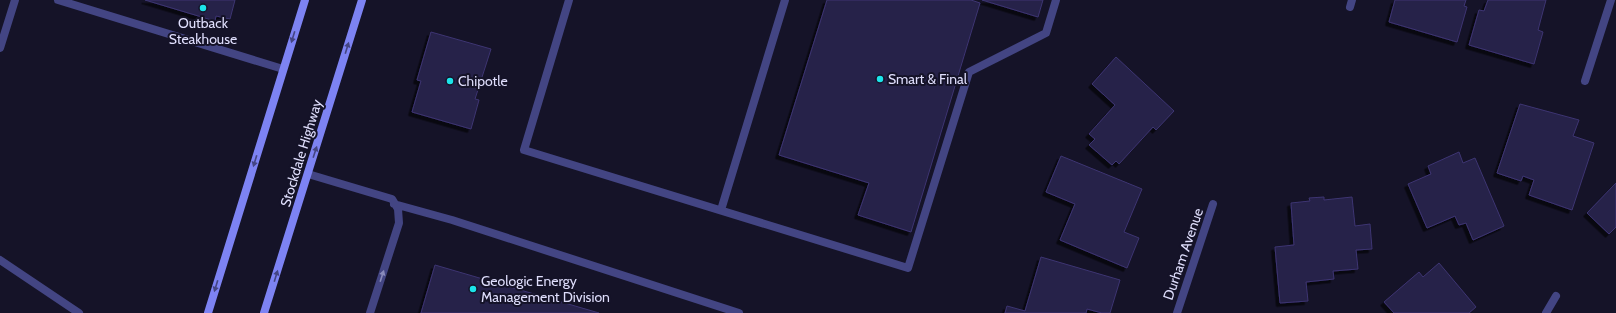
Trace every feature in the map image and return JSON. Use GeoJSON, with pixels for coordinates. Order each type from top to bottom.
{"type":"FeatureCollection","features":[{"type":"Feature","properties":{"kind":"main road"},"geometry":{"type":"LineString","coordinates":[[208,313],[305,0]]}},
{"type":"Feature","properties":{"kind":"main road","name":"Stockdale Highway"},"geometry":{"type":"LineString","coordinates":[[264,313],[362,0]]}},
{"type":"Feature","properties":{"kind":"street"},"geometry":{"type":"LineString","coordinates":[[0,48],[16,0]]}},
{"type":"Feature","properties":{"kind":"street"},"geometry":{"type":"LineString","coordinates":[[58,0],[284,69]]}},
{"type":"Feature","properties":{"kind":"street"},"geometry":{"type":"LineString","coordinates":[[569,0],[524,150],[908,268],[969,72],[1046,33],[1056,0]]}},
{"type":"Feature","properties":{"kind":"street"},"geometry":{"type":"LineString","coordinates":[[721,210],[785,0]]}},
{"type":"Feature","properties":{"kind":"street"},"geometry":{"type":"LineString","coordinates":[[1585,81],[1611,0]]}},
{"type":"Feature","properties":{"kind":"street"},"geometry":{"type":"LineString","coordinates":[[308,174],[392,199],[398,209],[399,223],[370,313]]}},
{"type":"Feature","properties":{"kind":"street"},"geometry":{"type":"LineString","coordinates":[[394,204],[526,243],[739,313]]}},
{"type":"Feature","properties":{"kind":"street","name":"Durham Avenue"},"geometry":{"type":"LineString","coordinates":[[1177,313],[1194,266],[1213,204]]}},
{"type":"Feature","properties":{"kind":"street"},"geometry":{"type":"LineString","coordinates":[[0,260],[79,313]]}},
{"type":"Feature","properties":{"kind":"street"},"geometry":{"type":"LineString","coordinates":[[1546,313],[1556,296]]}},
{"type":"Feature","properties":{"kind":"building","name":"Outback Steakhouse"},"geometry":{"type":"Polygon","coordinates":[[[145,0],[235,0],[230,19],[216,16],[215,21],[145,0]]]}},
{"type":"Feature","properties":{"kind":"building","name":"Smart & Final"},"geometry":{"type":"Polygon","coordinates":[[[827,0],[971,0],[980,3],[911,232],[858,215],[869,183],[779,155],[827,0]]]}},
{"type":"Feature","properties":{"kind":"building"},"geometry":{"type":"Polygon","coordinates":[[[982,0],[1043,0],[1038,17],[982,0]]]}},
{"type":"Feature","properties":{"kind":"building"},"geometry":{"type":"Polygon","coordinates":[[[1395,0],[1466,0],[1464,6],[1467,7],[1457,42],[1389,22],[1395,0]]]}},
{"type":"Feature","properties":{"kind":"building"},"geometry":{"type":"Polygon","coordinates":[[[1488,0],[1546,0],[1538,30],[1543,32],[1534,64],[1469,45],[1479,10],[1484,11],[1488,0]]]}},
{"type":"Feature","properties":{"kind":"building","name":"Chipotle"},"geometry":{"type":"Polygon","coordinates":[[[431,32],[491,49],[475,99],[479,100],[471,129],[412,112],[421,81],[417,80],[431,32]]]}},
{"type":"Feature","properties":{"kind":"building"},"geometry":{"type":"Polygon","coordinates":[[[1116,57],[1174,111],[1156,130],[1153,127],[1119,164],[1116,161],[1112,165],[1089,145],[1095,139],[1089,134],[1115,105],[1092,84],[1116,57]]]}},
{"type":"Feature","properties":{"kind":"building"},"geometry":{"type":"Polygon","coordinates":[[[1520,104],[1579,120],[1573,136],[1594,143],[1572,210],[1529,195],[1534,180],[1523,176],[1521,181],[1497,173],[1520,104]]]}},
{"type":"Feature","properties":{"kind":"building"},"geometry":{"type":"Polygon","coordinates":[[[1459,152],[1463,163],[1475,158],[1504,226],[1473,240],[1466,223],[1459,225],[1455,216],[1427,228],[1408,184],[1431,174],[1428,166],[1459,152]]]}},
{"type":"Feature","properties":{"kind":"building"},"geometry":{"type":"Polygon","coordinates":[[[1061,156],[1142,189],[1124,232],[1139,238],[1127,268],[1060,240],[1075,204],[1046,192],[1061,156]]]}},
{"type":"Feature","properties":{"kind":"building"},"geometry":{"type":"Polygon","coordinates":[[[1616,183],[1616,227],[1609,234],[1587,213],[1616,183]]]}},
{"type":"Feature","properties":{"kind":"building"},"geometry":{"type":"Polygon","coordinates":[[[1324,197],[1324,200],[1352,197],[1355,226],[1370,224],[1372,249],[1356,250],[1358,269],[1333,271],[1334,279],[1306,282],[1308,301],[1280,303],[1275,247],[1294,245],[1291,203],[1310,201],[1309,198],[1324,197]]]}},
{"type":"Feature","properties":{"kind":"building"},"geometry":{"type":"Polygon","coordinates":[[[1041,257],[1120,280],[1110,313],[1102,313],[1087,309],[1086,313],[1005,313],[1007,306],[1025,311],[1041,257]]]}},
{"type":"Feature","properties":{"kind":"building"},"geometry":{"type":"Polygon","coordinates":[[[1439,263],[1476,307],[1469,313],[1394,313],[1384,302],[1419,272],[1423,277],[1439,263]]]}},
{"type":"Feature","properties":{"kind":"building","name":"Geologic Energy Management Division"},"geometry":{"type":"Polygon","coordinates":[[[435,265],[599,313],[421,313],[435,265]]]}},
{"type":"Feature","properties":{"kind":"place","name":"Outback Steakhouse"},"geometry":{"type":"Point","coordinates":[203,8]}},
{"type":"Feature","properties":{"kind":"place","name":"Smart & Final"},"geometry":{"type":"Point","coordinates":[880,79]}},
{"type":"Feature","properties":{"kind":"place","name":"Chipotle"},"geometry":{"type":"Point","coordinates":[450,81]}},
{"type":"Feature","properties":{"kind":"place","name":"Geologic Energy Management Division"},"geometry":{"type":"Point","coordinates":[473,289]}}]}
